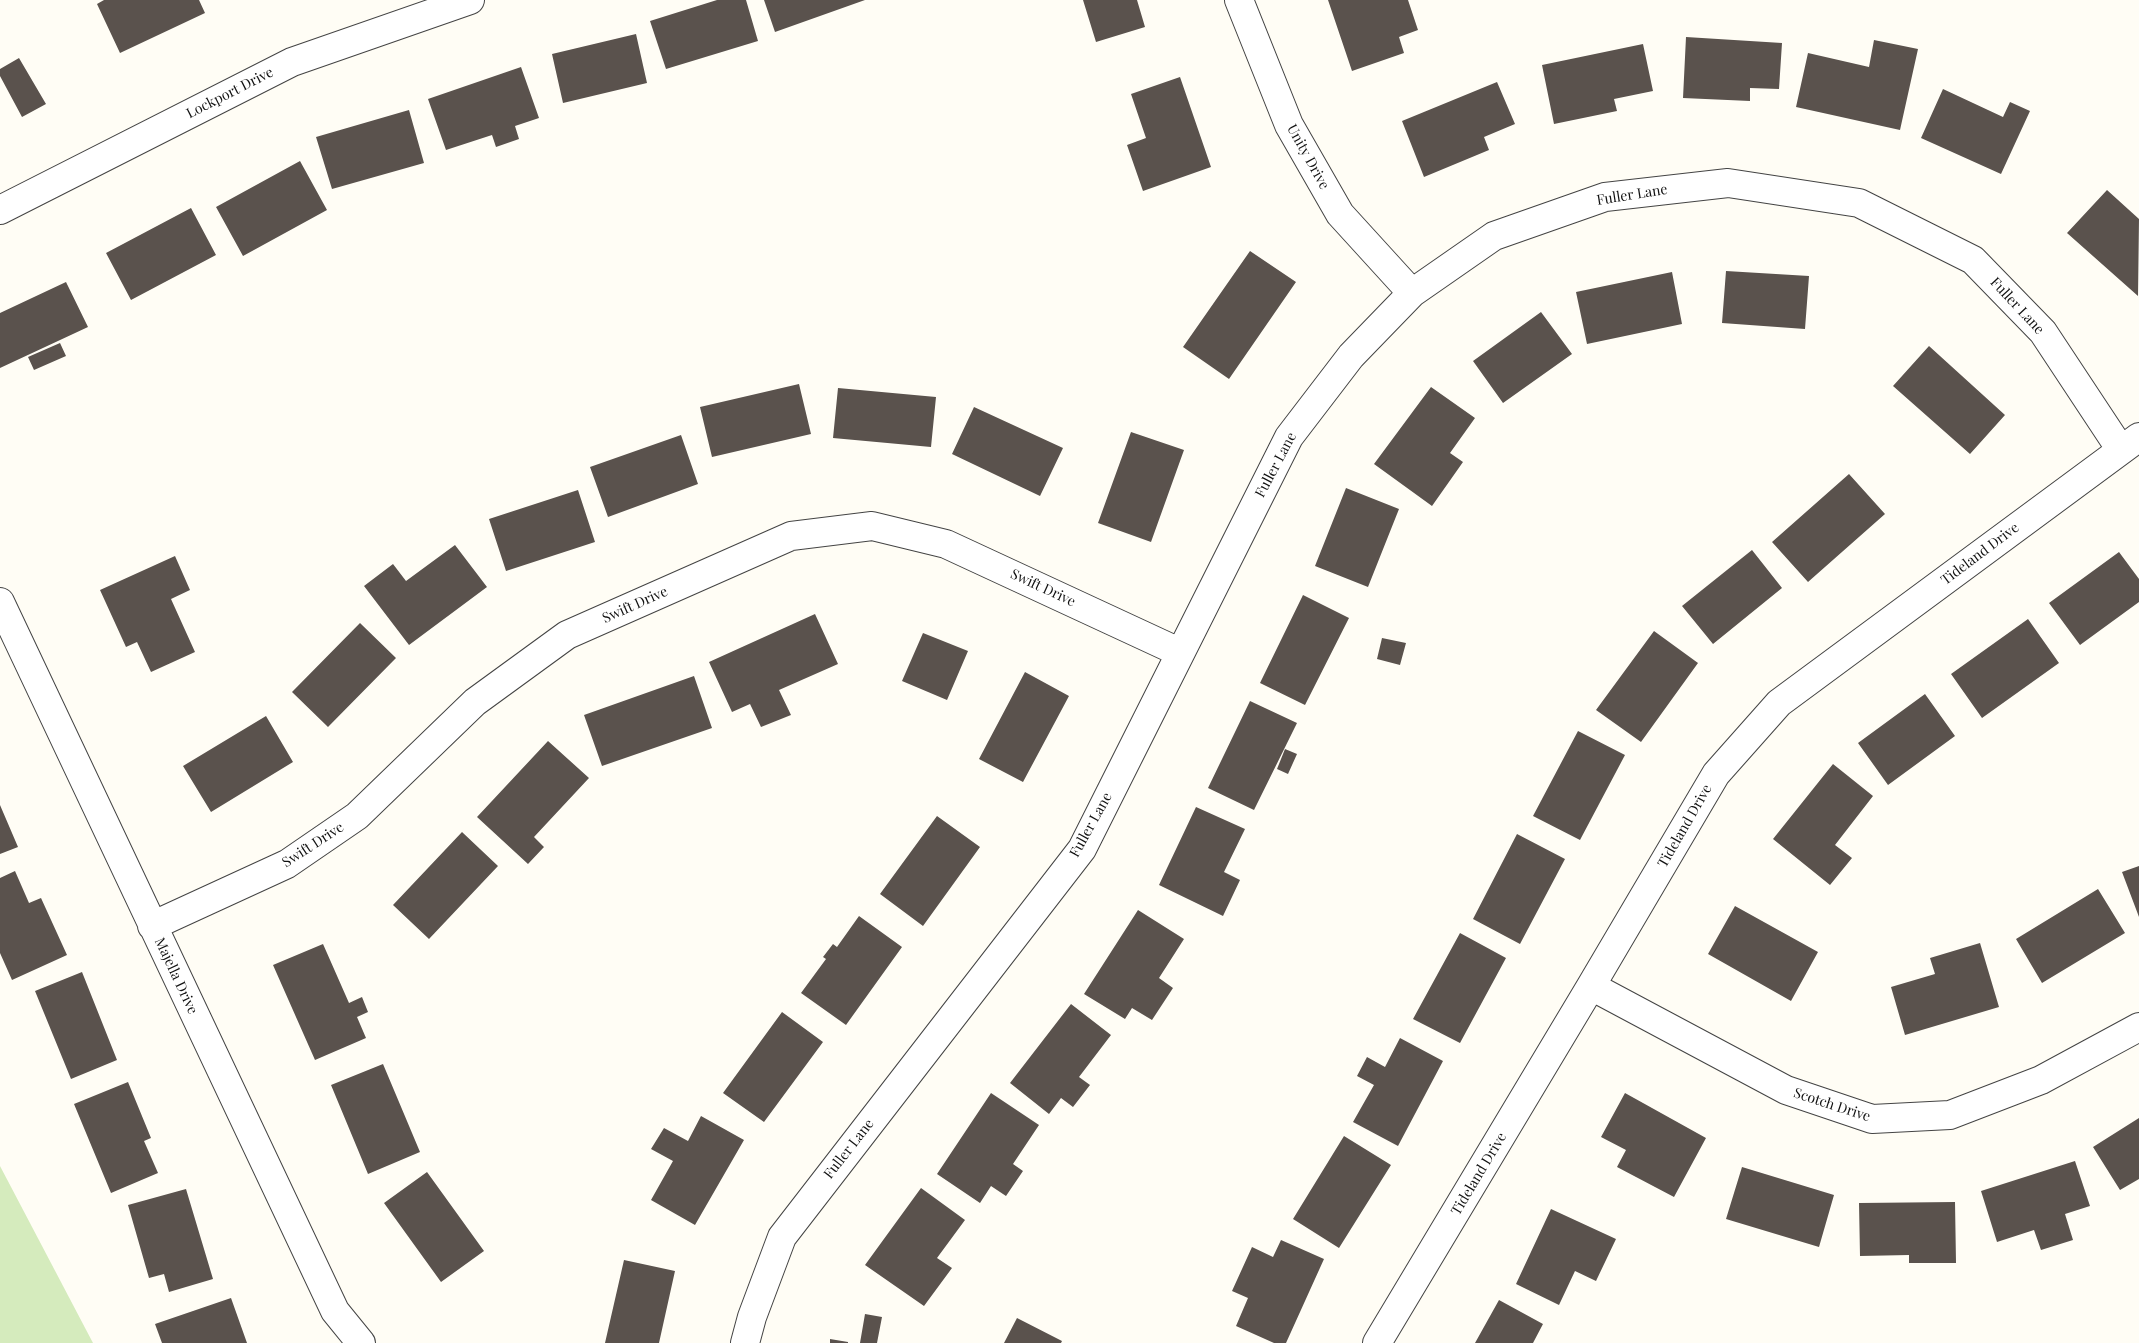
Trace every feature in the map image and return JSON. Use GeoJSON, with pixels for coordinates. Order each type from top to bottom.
{"type":"FeatureCollection","features":[{"type":"Feature","properties":{"kind":"street","name":"Lockport Drive"},"geometry":{"type":"LineString","coordinates":[[0,210],[292,62],[470,0]]}},
{"type":"Feature","properties":{"kind":"street","name":"Unity Drive"},"geometry":{"type":"LineString","coordinates":[[1239,0],[1289,125],[1340,214],[1412,293]]}},
{"type":"Feature","properties":{"kind":"street","name":"Fuller Lane"},"geometry":{"type":"LineString","coordinates":[[745,1343],[752,1317],[782,1237],[1082,848],[1289,436],[1351,356],[1412,293],[1494,236],[1605,196],[1728,183],[1859,204],[1973,260],[2043,332],[2130,443]]}},
{"type":"Feature","properties":{"kind":"street","name":"Tideland Drive"},"geometry":{"type":"LineString","coordinates":[[1377,1343],[1716,774],[1779,703],[2130,443]]}},
{"type":"Feature","properties":{"kind":"street","name":"Swift Drive"},"geometry":{"type":"LineString","coordinates":[[152,926],[287,864],[357,816],[475,702],[567,635],[791,536],[872,526],[946,544],[1179,652]]}},
{"type":"Feature","properties":{"kind":"street","name":"Majella Drive"},"geometry":{"type":"LineString","coordinates":[[0,602],[334,1311],[362,1343]]}},
{"type":"Feature","properties":{"kind":"street","name":"Scotch Drive"},"geometry":{"type":"LineString","coordinates":[[1591,986],[1786,1090],[1872,1119],[1950,1115],[2041,1080],[2139,1027]]}},
{"type":"Feature","properties":{"kind":"green space"},"geometry":{"type":"Polygon","coordinates":[[[0,1166],[93,1343],[0,1343],[0,1166]]]}},
{"type":"Feature","properties":{"kind":"building"},"geometry":{"type":"Polygon","coordinates":[[[104,0],[199,0],[205,13],[120,53],[97,4],[104,0]]]}},
{"type":"Feature","properties":{"kind":"building"},"geometry":{"type":"Polygon","coordinates":[[[717,0],[746,0],[758,41],[666,69],[650,21],[717,0]]]}},
{"type":"Feature","properties":{"kind":"building"},"geometry":{"type":"Polygon","coordinates":[[[764,0],[865,0],[775,32],[764,0]]]}},
{"type":"Feature","properties":{"kind":"building"},"geometry":{"type":"Polygon","coordinates":[[[1083,0],[1137,0],[1145,27],[1096,42],[1083,0]]]}},
{"type":"Feature","properties":{"kind":"building"},"geometry":{"type":"Polygon","coordinates":[[[1328,0],[1408,0],[1418,30],[1399,37],[1404,53],[1352,71],[1328,0]]]}},
{"type":"Feature","properties":{"kind":"building"},"geometry":{"type":"Polygon","coordinates":[[[636,34],[647,83],[563,103],[552,54],[636,34]]]}},
{"type":"Feature","properties":{"kind":"building"},"geometry":{"type":"Polygon","coordinates":[[[1686,37],[1782,43],[1779,89],[1750,88],[1750,101],[1683,98],[1686,37]]]}},
{"type":"Feature","properties":{"kind":"building"},"geometry":{"type":"Polygon","coordinates":[[[1874,40],[1918,49],[1900,130],[1796,107],[1808,53],[1869,67],[1874,40]]]}},
{"type":"Feature","properties":{"kind":"building"},"geometry":{"type":"Polygon","coordinates":[[[1643,44],[1653,91],[1614,99],[1617,111],[1554,124],[1542,65],[1643,44]]]}},
{"type":"Feature","properties":{"kind":"building"},"geometry":{"type":"Polygon","coordinates":[[[19,58],[46,104],[22,117],[0,76],[0,69],[19,58]]]}},
{"type":"Feature","properties":{"kind":"building"},"geometry":{"type":"Polygon","coordinates":[[[521,67],[539,118],[515,126],[519,139],[496,147],[492,135],[446,150],[428,99],[521,67]]]}},
{"type":"Feature","properties":{"kind":"building"},"geometry":{"type":"Polygon","coordinates":[[[1180,77],[1211,167],[1143,191],[1127,145],[1146,138],[1131,94],[1180,77]]]}},
{"type":"Feature","properties":{"kind":"building"},"geometry":{"type":"Polygon","coordinates":[[[1497,82],[1515,124],[1484,137],[1489,150],[1424,177],[1402,121],[1497,82]]]}},
{"type":"Feature","properties":{"kind":"building"},"geometry":{"type":"Polygon","coordinates":[[[1943,89],[2003,117],[2010,102],[2030,111],[2001,174],[1921,138],[1943,89]]]}},
{"type":"Feature","properties":{"kind":"building"},"geometry":{"type":"Polygon","coordinates":[[[409,110],[424,163],[332,189],[316,137],[409,110]]]}},
{"type":"Feature","properties":{"kind":"building"},"geometry":{"type":"Polygon","coordinates":[[[300,161],[327,210],[243,256],[216,207],[300,161]]]}},
{"type":"Feature","properties":{"kind":"building"},"geometry":{"type":"Polygon","coordinates":[[[2107,190],[2139,219],[2138,296],[2067,233],[2107,190]]]}},
{"type":"Feature","properties":{"kind":"building"},"geometry":{"type":"Polygon","coordinates":[[[191,208],[216,255],[131,300],[106,253],[191,208]]]}},
{"type":"Feature","properties":{"kind":"building"},"geometry":{"type":"Polygon","coordinates":[[[1250,251],[1296,282],[1229,379],[1183,347],[1250,251]]]}},
{"type":"Feature","properties":{"kind":"building"},"geometry":{"type":"Polygon","coordinates":[[[1726,271],[1809,276],[1805,329],[1722,323],[1726,271]]]}},
{"type":"Feature","properties":{"kind":"building"},"geometry":{"type":"Polygon","coordinates":[[[1672,272],[1682,324],[1587,344],[1576,292],[1672,272]]]}},
{"type":"Feature","properties":{"kind":"building"},"geometry":{"type":"Polygon","coordinates":[[[66,282],[88,327],[0,368],[0,313],[66,282]]]}},
{"type":"Feature","properties":{"kind":"building"},"geometry":{"type":"Polygon","coordinates":[[[1541,312],[1572,354],[1503,403],[1473,361],[1541,312]]]}},
{"type":"Feature","properties":{"kind":"building"},"geometry":{"type":"Polygon","coordinates":[[[60,343],[66,356],[34,370],[28,357],[60,343]]]}},
{"type":"Feature","properties":{"kind":"building"},"geometry":{"type":"Polygon","coordinates":[[[1929,346],[2005,415],[1970,454],[1893,386],[1929,346]]]}},
{"type":"Feature","properties":{"kind":"building"},"geometry":{"type":"Polygon","coordinates":[[[799,384],[811,434],[712,457],[700,407],[799,384]]]}},
{"type":"Feature","properties":{"kind":"building"},"geometry":{"type":"Polygon","coordinates":[[[1431,387],[1475,418],[1450,453],[1463,462],[1432,506],[1374,464],[1431,387]]]}},
{"type":"Feature","properties":{"kind":"building"},"geometry":{"type":"Polygon","coordinates":[[[838,388],[936,397],[931,447],[833,438],[838,388]]]}},
{"type":"Feature","properties":{"kind":"building"},"geometry":{"type":"Polygon","coordinates":[[[974,407],[1063,448],[1040,496],[952,454],[974,407]]]}},
{"type":"Feature","properties":{"kind":"building"},"geometry":{"type":"Polygon","coordinates":[[[1131,432],[1184,450],[1151,542],[1098,523],[1131,432]]]}},
{"type":"Feature","properties":{"kind":"building"},"geometry":{"type":"Polygon","coordinates":[[[681,435],[698,484],[608,517],[590,467],[681,435]]]}},
{"type":"Feature","properties":{"kind":"building"},"geometry":{"type":"Polygon","coordinates":[[[1849,474],[1885,514],[1808,582],[1772,542],[1849,474]]]}},
{"type":"Feature","properties":{"kind":"building"},"geometry":{"type":"Polygon","coordinates":[[[1346,488],[1399,509],[1368,587],[1315,566],[1346,488]]]}},
{"type":"Feature","properties":{"kind":"building"},"geometry":{"type":"Polygon","coordinates":[[[578,490],[595,542],[506,571],[489,519],[578,490]]]}},
{"type":"Feature","properties":{"kind":"building"},"geometry":{"type":"Polygon","coordinates":[[[455,545],[487,587],[409,645],[364,586],[393,564],[406,581],[455,545]]]}},
{"type":"Feature","properties":{"kind":"building"},"geometry":{"type":"Polygon","coordinates":[[[1752,550],[1782,588],[1713,644],[1682,606],[1752,550]]]}},
{"type":"Feature","properties":{"kind":"building"},"geometry":{"type":"Polygon","coordinates":[[[2119,552],[2139,579],[2139,602],[2080,645],[2049,603],[2119,552]]]}},
{"type":"Feature","properties":{"kind":"building"},"geometry":{"type":"Polygon","coordinates":[[[175,556],[190,590],[171,599],[195,652],[151,672],[137,642],[126,647],[100,590],[175,556]]]}},
{"type":"Feature","properties":{"kind":"building"},"geometry":{"type":"Polygon","coordinates":[[[1303,595],[1349,618],[1305,705],[1260,683],[1303,595]]]}},
{"type":"Feature","properties":{"kind":"building"},"geometry":{"type":"Polygon","coordinates":[[[815,614],[838,664],[779,690],[791,715],[761,727],[750,704],[732,712],[709,662],[815,614]]]}},
{"type":"Feature","properties":{"kind":"building"},"geometry":{"type":"Polygon","coordinates":[[[2028,619],[2059,663],[1982,718],[1951,674],[2028,619]]]}},
{"type":"Feature","properties":{"kind":"building"},"geometry":{"type":"Polygon","coordinates":[[[360,623],[396,658],[328,727],[292,692],[360,623]]]}},
{"type":"Feature","properties":{"kind":"building"},"geometry":{"type":"Polygon","coordinates":[[[1654,631],[1698,663],[1641,742],[1596,710],[1654,631]]]}},
{"type":"Feature","properties":{"kind":"building"},"geometry":{"type":"Polygon","coordinates":[[[923,633],[968,651],[947,700],[902,681],[923,633]]]}},
{"type":"Feature","properties":{"kind":"building"},"geometry":{"type":"Polygon","coordinates":[[[1382,638],[1406,643],[1400,665],[1377,659],[1382,638]]]}},
{"type":"Feature","properties":{"kind":"building"},"geometry":{"type":"Polygon","coordinates":[[[1025,672],[1069,696],[1023,782],[979,759],[1025,672]]]}},
{"type":"Feature","properties":{"kind":"building"},"geometry":{"type":"Polygon","coordinates":[[[694,676],[712,728],[602,766],[584,715],[694,676]]]}},
{"type":"Feature","properties":{"kind":"building"},"geometry":{"type":"Polygon","coordinates":[[[1925,694],[1955,736],[1888,785],[1858,743],[1925,694]]]}},
{"type":"Feature","properties":{"kind":"building"},"geometry":{"type":"Polygon","coordinates":[[[1250,701],[1297,723],[1254,810],[1208,788],[1250,701]]]}},
{"type":"Feature","properties":{"kind":"building"},"geometry":{"type":"Polygon","coordinates":[[[266,716],[293,762],[211,812],[183,766],[266,716]]]}},
{"type":"Feature","properties":{"kind":"building"},"geometry":{"type":"Polygon","coordinates":[[[1578,731],[1625,755],[1580,840],[1533,816],[1578,731]]]}},
{"type":"Feature","properties":{"kind":"building"},"geometry":{"type":"Polygon","coordinates":[[[548,741],[589,778],[534,837],[544,847],[528,864],[477,817],[548,741]]]}},
{"type":"Feature","properties":{"kind":"building"},"geometry":{"type":"Polygon","coordinates":[[[1285,749],[1297,754],[1288,774],[1277,769],[1285,749]]]}},
{"type":"Feature","properties":{"kind":"building"},"geometry":{"type":"Polygon","coordinates":[[[1833,764],[1873,796],[1835,845],[1852,858],[1830,885],[1773,839],[1833,764]]]}},
{"type":"Feature","properties":{"kind":"building"},"geometry":{"type":"Polygon","coordinates":[[[0,805],[18,847],[0,854],[0,805]]]}},
{"type":"Feature","properties":{"kind":"building"},"geometry":{"type":"Polygon","coordinates":[[[1196,807],[1245,829],[1224,872],[1240,880],[1223,916],[1159,885],[1196,807]]]}},
{"type":"Feature","properties":{"kind":"building"},"geometry":{"type":"Polygon","coordinates":[[[937,816],[980,847],[923,926],[880,894],[937,816]]]}},
{"type":"Feature","properties":{"kind":"building"},"geometry":{"type":"Polygon","coordinates":[[[462,832],[498,866],[429,939],[393,905],[462,832]]]}},
{"type":"Feature","properties":{"kind":"building"},"geometry":{"type":"Polygon","coordinates":[[[1517,834],[1565,859],[1520,944],[1473,919],[1517,834]]]}},
{"type":"Feature","properties":{"kind":"building"},"geometry":{"type":"Polygon","coordinates":[[[2139,866],[2139,917],[2122,872],[2139,866]]]}},
{"type":"Feature","properties":{"kind":"building"},"geometry":{"type":"Polygon","coordinates":[[[15,871],[29,903],[41,898],[67,955],[12,980],[0,953],[0,878],[15,871]]]}},
{"type":"Feature","properties":{"kind":"building"},"geometry":{"type":"Polygon","coordinates":[[[2098,889],[2125,933],[2042,983],[2016,939],[2098,889]]]}},
{"type":"Feature","properties":{"kind":"building"},"geometry":{"type":"Polygon","coordinates":[[[1735,906],[1818,952],[1791,1001],[1708,954],[1735,906]]]}},
{"type":"Feature","properties":{"kind":"building"},"geometry":{"type":"Polygon","coordinates":[[[1138,910],[1184,939],[1159,978],[1173,988],[1152,1020],[1132,1008],[1125,1019],[1084,994],[1138,910]]]}},
{"type":"Feature","properties":{"kind":"building"},"geometry":{"type":"Polygon","coordinates":[[[859,916],[902,947],[846,1025],[801,993],[826,959],[823,957],[833,944],[837,947],[859,916]]]}},
{"type":"Feature","properties":{"kind":"building"},"geometry":{"type":"Polygon","coordinates":[[[1460,933],[1506,958],[1460,1043],[1413,1019],[1460,933]]]}},
{"type":"Feature","properties":{"kind":"building"},"geometry":{"type":"Polygon","coordinates":[[[1980,943],[1999,1007],[1905,1035],[1891,987],[1935,974],[1930,958],[1980,943]]]}},
{"type":"Feature","properties":{"kind":"building"},"geometry":{"type":"Polygon","coordinates":[[[323,944],[349,1003],[362,997],[368,1012],[357,1017],[366,1038],[315,1060],[273,965],[323,944]]]}},
{"type":"Feature","properties":{"kind":"building"},"geometry":{"type":"Polygon","coordinates":[[[82,972],[117,1060],[71,1079],[35,991],[82,972]]]}},
{"type":"Feature","properties":{"kind":"building"},"geometry":{"type":"Polygon","coordinates":[[[1071,1004],[1111,1035],[1079,1077],[1090,1085],[1073,1107],[1061,1098],[1049,1114],[1010,1083],[1071,1004]]]}},
{"type":"Feature","properties":{"kind":"building"},"geometry":{"type":"Polygon","coordinates":[[[782,1012],[823,1042],[764,1122],[723,1093],[782,1012]]]}},
{"type":"Feature","properties":{"kind":"building"},"geometry":{"type":"Polygon","coordinates":[[[1400,1038],[1443,1061],[1398,1146],[1353,1122],[1374,1085],[1357,1076],[1367,1057],[1385,1067],[1400,1038]]]}},
{"type":"Feature","properties":{"kind":"building"},"geometry":{"type":"Polygon","coordinates":[[[383,1064],[420,1152],[368,1174],[331,1085],[383,1064]]]}},
{"type":"Feature","properties":{"kind":"building"},"geometry":{"type":"Polygon","coordinates":[[[128,1082],[151,1138],[144,1141],[158,1173],[111,1193],[74,1104],[128,1082]]]}},
{"type":"Feature","properties":{"kind":"building"},"geometry":{"type":"Polygon","coordinates":[[[991,1093],[1039,1125],[1013,1164],[1023,1171],[1006,1196],[991,1186],[980,1203],[937,1174],[991,1093]]]}},
{"type":"Feature","properties":{"kind":"building"},"geometry":{"type":"Polygon","coordinates":[[[1625,1093],[1706,1138],[1674,1197],[1617,1167],[1626,1150],[1601,1137],[1625,1093]]]}},
{"type":"Feature","properties":{"kind":"building"},"geometry":{"type":"Polygon","coordinates":[[[701,1116],[744,1140],[695,1225],[651,1200],[673,1161],[651,1149],[664,1128],[688,1141],[701,1116]]]}},
{"type":"Feature","properties":{"kind":"building"},"geometry":{"type":"Polygon","coordinates":[[[2139,1118],[2139,1179],[2120,1190],[2093,1147],[2139,1118]]]}},
{"type":"Feature","properties":{"kind":"building"},"geometry":{"type":"Polygon","coordinates":[[[1344,1136],[1391,1165],[1339,1248],[1293,1219],[1344,1136]]]}},
{"type":"Feature","properties":{"kind":"building"},"geometry":{"type":"Polygon","coordinates":[[[2075,1161],[2090,1206],[2065,1214],[2073,1240],[2041,1250],[2034,1230],[1997,1242],[1981,1191],[2075,1161]]]}},
{"type":"Feature","properties":{"kind":"building"},"geometry":{"type":"Polygon","coordinates":[[[1742,1167],[1834,1195],[1819,1247],[1726,1219],[1742,1167]]]}},
{"type":"Feature","properties":{"kind":"building"},"geometry":{"type":"Polygon","coordinates":[[[427,1172],[484,1251],[441,1282],[384,1203],[427,1172]]]}},
{"type":"Feature","properties":{"kind":"building"},"geometry":{"type":"Polygon","coordinates":[[[921,1188],[965,1220],[937,1258],[952,1268],[924,1306],[865,1265],[921,1188]]]}},
{"type":"Feature","properties":{"kind":"building"},"geometry":{"type":"Polygon","coordinates":[[[186,1189],[213,1279],[169,1292],[164,1274],[149,1278],[128,1205],[186,1189]]]}},
{"type":"Feature","properties":{"kind":"building"},"geometry":{"type":"Polygon","coordinates":[[[1955,1202],[1956,1263],[1909,1263],[1909,1255],[1860,1256],[1859,1203],[1955,1202]]]}},
{"type":"Feature","properties":{"kind":"building"},"geometry":{"type":"Polygon","coordinates":[[[1551,1209],[1616,1239],[1596,1281],[1575,1271],[1559,1305],[1516,1284],[1551,1209]]]}},
{"type":"Feature","properties":{"kind":"building"},"geometry":{"type":"Polygon","coordinates":[[[1281,1240],[1324,1259],[1286,1343],[1274,1343],[1236,1326],[1248,1298],[1232,1291],[1252,1247],[1273,1257],[1281,1240]]]}},
{"type":"Feature","properties":{"kind":"building"},"geometry":{"type":"Polygon","coordinates":[[[624,1260],[675,1271],[659,1343],[605,1343],[624,1260]]]}},
{"type":"Feature","properties":{"kind":"building"},"geometry":{"type":"Polygon","coordinates":[[[231,1298],[247,1343],[162,1343],[155,1324],[231,1298]]]}},
{"type":"Feature","properties":{"kind":"building"},"geometry":{"type":"Polygon","coordinates":[[[1499,1300],[1543,1324],[1533,1343],[1475,1343],[1499,1300]]]}},
{"type":"Feature","properties":{"kind":"building"},"geometry":{"type":"Polygon","coordinates":[[[865,1314],[882,1317],[877,1343],[860,1343],[865,1314]]]}},
{"type":"Feature","properties":{"kind":"building"},"geometry":{"type":"Polygon","coordinates":[[[1017,1318],[1062,1341],[1061,1343],[1004,1343],[1017,1318]]]}},
{"type":"Feature","properties":{"kind":"building"},"geometry":{"type":"Polygon","coordinates":[[[830,1339],[848,1342],[848,1343],[830,1343],[830,1339]]]}}]}
